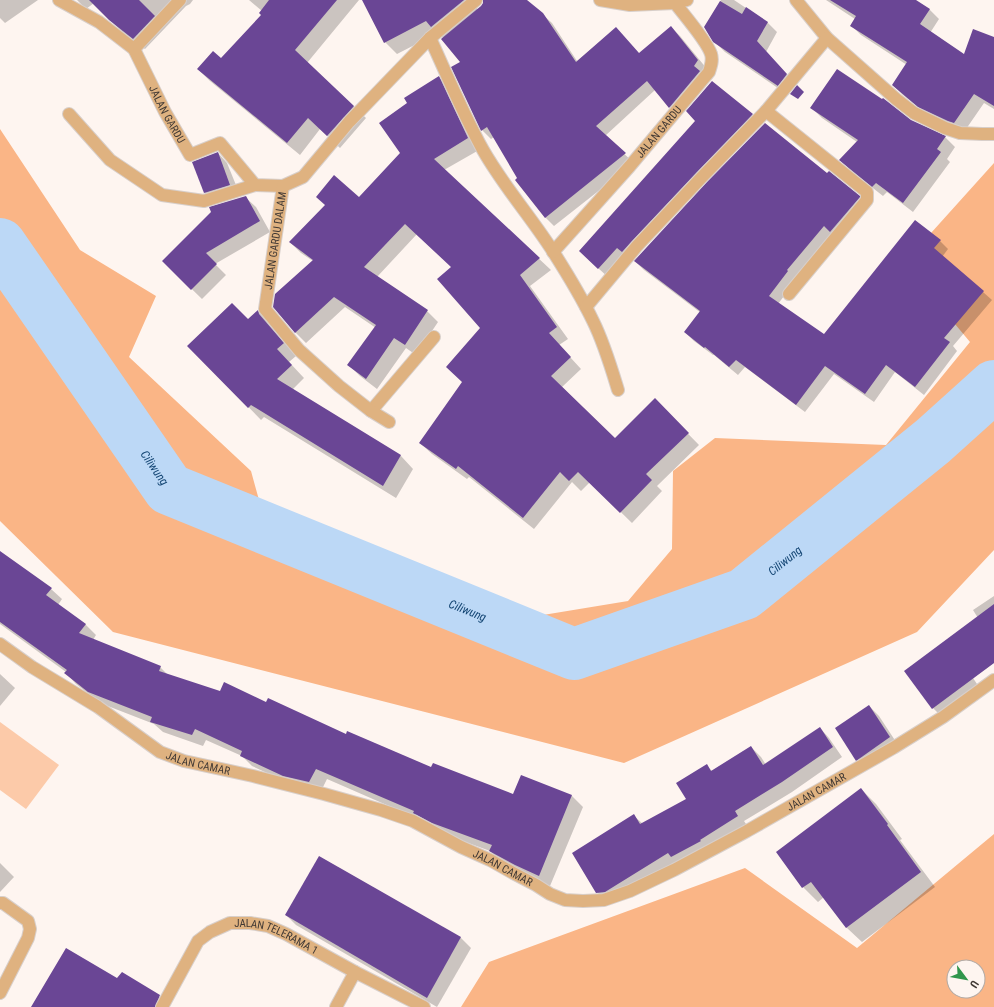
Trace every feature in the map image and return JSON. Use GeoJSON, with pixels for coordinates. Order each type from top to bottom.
{"type":"FeatureCollection","features":[{"type":"Feature","properties":{"kind":"street","name":"JALAN GARDU"},"geometry":{"type":"LineString","coordinates":[[59,0],[99,22],[134,49],[165,112],[190,155],[220,142],[255,185]]}},
{"type":"Feature","properties":{"kind":"street"},"geometry":{"type":"LineString","coordinates":[[134,49],[180,0]]}},
{"type":"Feature","properties":{"kind":"street"},"geometry":{"type":"LineString","coordinates":[[476,0],[430,38],[471,127],[484,151],[499,176],[553,252],[581,297],[605,348],[618,390]]}},
{"type":"Feature","properties":{"kind":"street"},"geometry":{"type":"LineString","coordinates":[[600,0],[630,5],[675,3],[687,0]]}},
{"type":"Feature","properties":{"kind":"street"},"geometry":{"type":"LineString","coordinates":[[796,0],[827,38],[896,100],[914,113],[945,128],[960,133],[994,134]]}},
{"type":"Feature","properties":{"kind":"street","name":"JALAN GARDU"},"geometry":{"type":"LineString","coordinates":[[553,252],[630,166],[709,72],[712,64],[709,48],[675,3]]}},
{"type":"Feature","properties":{"kind":"street","name":"JALAN GARDU DALAM"},"geometry":{"type":"LineString","coordinates":[[389,422],[371,411],[339,386],[299,350],[265,309],[283,186],[303,177],[349,122],[430,38]]}},
{"type":"Feature","properties":{"kind":"street"},"geometry":{"type":"LineString","coordinates":[[586,307],[637,246],[766,111],[827,38]]}},
{"type":"Feature","properties":{"kind":"street"},"geometry":{"type":"LineString","coordinates":[[766,111],[867,192],[867,200],[789,294]]}},
{"type":"Feature","properties":{"kind":"street"},"geometry":{"type":"LineString","coordinates":[[69,114],[110,160],[162,195],[204,201],[255,185],[283,186]]}},
{"type":"Feature","properties":{"kind":"street"},"geometry":{"type":"LineString","coordinates":[[371,411],[434,337]]}},
{"type":"Feature","properties":{"kind":"street","name":"JALAN CAMAR"},"geometry":{"type":"LineString","coordinates":[[0,644],[32,667],[98,707],[160,752],[184,761],[253,776],[324,794],[413,820],[490,860],[550,894],[565,900],[584,902],[604,900],[630,891],[674,870],[747,831],[943,717],[994,680]]}},
{"type":"Feature","properties":{"kind":"street"},"geometry":{"type":"LineString","coordinates":[[0,903],[3,903],[28,921],[30,929],[28,938],[0,993]]}},
{"type":"Feature","properties":{"kind":"street","name":"JALAN TELERAMA 1"},"geometry":{"type":"LineString","coordinates":[[162,1007],[198,941],[210,932],[230,924],[250,923],[268,926],[286,934],[355,972],[424,1007]]}},
{"type":"Feature","properties":{"kind":"street"},"geometry":{"type":"LineString","coordinates":[[336,1007],[355,972]]}},
{"type":"Feature","properties":{"kind":"shaded area"},"geometry":{"type":"Polygon","coordinates":[[[0,129],[80,250],[156,296],[129,357],[251,471],[259,500],[350,573],[494,623],[628,601],[672,549],[673,471],[715,438],[886,445],[970,342],[904,263],[994,163],[994,550],[917,632],[624,763],[113,632],[0,521],[0,129]]]}},
{"type":"Feature","properties":{"kind":"shaded area"},"geometry":{"type":"Polygon","coordinates":[[[0,722],[59,765],[26,809],[0,790],[0,722]]]}},
{"type":"Feature","properties":{"kind":"shaded area"},"geometry":{"type":"Polygon","coordinates":[[[994,834],[994,1007],[461,1007],[489,962],[745,868],[857,948],[994,834]]]}},
{"type":"Feature","properties":{"kind":"building"},"geometry":{"type":"Polygon","coordinates":[[[89,0],[139,0],[155,16],[133,39],[109,20],[89,0]]]}},
{"type":"Feature","properties":{"kind":"building"},"geometry":{"type":"Polygon","coordinates":[[[269,0],[337,0],[295,50],[354,106],[327,136],[308,118],[287,143],[197,69],[213,51],[221,58],[261,15],[259,13],[269,0]]]}},
{"type":"Feature","properties":{"kind":"building"},"geometry":{"type":"Polygon","coordinates":[[[362,0],[464,0],[431,27],[426,21],[384,43],[362,0]]]}},
{"type":"Feature","properties":{"kind":"building"},"geometry":{"type":"Polygon","coordinates":[[[483,0],[527,0],[543,13],[576,62],[616,27],[639,53],[671,26],[698,60],[694,66],[700,71],[669,108],[647,81],[596,126],[626,153],[545,218],[515,180],[517,178],[487,127],[481,131],[451,67],[460,62],[441,39],[481,6],[483,0]]]}},
{"type":"Feature","properties":{"kind":"building"},"geometry":{"type":"Polygon","coordinates":[[[830,0],[916,0],[930,9],[920,24],[964,54],[973,29],[994,37],[994,106],[974,94],[954,123],[918,107],[892,85],[907,62],[850,26],[856,16],[830,0]]]}},
{"type":"Feature","properties":{"kind":"building"},"geometry":{"type":"Polygon","coordinates":[[[720,1],[742,14],[746,7],[768,22],[757,41],[787,74],[778,86],[713,42],[704,27],[720,1]]]}},
{"type":"Feature","properties":{"kind":"building"},"geometry":{"type":"Polygon","coordinates":[[[837,69],[882,99],[883,98],[911,120],[946,136],[937,149],[941,152],[903,203],[876,183],[872,187],[839,160],[858,140],[810,108],[837,69]]]}},
{"type":"Feature","properties":{"kind":"building"},"geometry":{"type":"Polygon","coordinates":[[[439,76],[468,138],[434,159],[540,258],[520,275],[557,327],[549,333],[571,357],[551,376],[615,438],[655,398],[689,433],[646,474],[652,480],[620,513],[578,472],[569,481],[560,472],[523,518],[458,466],[456,469],[419,443],[462,382],[446,367],[480,328],[437,279],[451,267],[405,224],[364,267],[428,310],[405,345],[394,338],[366,379],[347,365],[376,325],[334,297],[295,333],[273,307],[275,294],[313,260],[289,242],[325,205],[316,197],[334,175],[359,197],[400,153],[379,123],[407,103],[404,98],[439,76]]]}},
{"type":"Feature","properties":{"kind":"building"},"geometry":{"type":"Polygon","coordinates":[[[712,81],[753,114],[622,252],[617,248],[598,269],[579,251],[695,121],[686,111],[712,81]]]}},
{"type":"Feature","properties":{"kind":"building"},"geometry":{"type":"Polygon","coordinates":[[[797,85],[804,92],[798,99],[790,94],[797,85]]]}},
{"type":"Feature","properties":{"kind":"building"},"geometry":{"type":"Polygon","coordinates":[[[765,123],[827,173],[829,171],[860,196],[830,232],[824,226],[787,270],[788,271],[769,296],[824,334],[915,220],[941,240],[934,248],[984,291],[944,338],[950,342],[915,387],[886,365],[865,394],[825,366],[796,405],[736,360],[729,367],[684,332],[700,311],[634,261],[707,182],[765,123]]]}},
{"type":"Feature","properties":{"kind":"building"},"geometry":{"type":"Polygon","coordinates":[[[218,152],[230,185],[204,193],[192,162],[218,152]]]}},
{"type":"Feature","properties":{"kind":"building"},"geometry":{"type":"Polygon","coordinates":[[[246,196],[260,221],[206,253],[217,264],[191,290],[162,261],[211,212],[209,207],[246,196]]]}},
{"type":"Feature","properties":{"kind":"building"},"geometry":{"type":"Polygon","coordinates":[[[232,303],[248,319],[258,310],[259,314],[284,343],[277,349],[292,365],[277,379],[401,455],[383,486],[251,405],[248,408],[187,346],[232,303]]]}},
{"type":"Feature","properties":{"kind":"building"},"geometry":{"type":"Polygon","coordinates":[[[0,551],[52,588],[46,595],[86,624],[79,633],[161,666],[159,671],[220,691],[224,682],[266,702],[268,698],[346,734],[347,731],[431,767],[433,763],[513,794],[521,775],[572,795],[539,876],[489,851],[492,845],[432,823],[413,813],[414,811],[316,769],[309,782],[283,776],[240,756],[242,751],[195,729],[192,735],[150,722],[152,717],[88,692],[64,673],[67,670],[0,622],[0,551]]]}},
{"type":"Feature","properties":{"kind":"building"},"geometry":{"type":"Polygon","coordinates":[[[994,604],[994,663],[932,709],[904,671],[994,604]]]}},
{"type":"Feature","properties":{"kind":"building"},"geometry":{"type":"Polygon","coordinates":[[[869,705],[890,737],[856,761],[835,728],[869,705]]]}},
{"type":"Feature","properties":{"kind":"building"},"geometry":{"type":"Polygon","coordinates":[[[820,727],[833,747],[782,782],[735,811],[738,816],[700,840],[701,841],[671,857],[668,853],[605,892],[596,893],[572,853],[634,814],[640,824],[686,799],[676,783],[707,764],[711,771],[751,746],[763,765],[820,727]]]}},
{"type":"Feature","properties":{"kind":"building"},"geometry":{"type":"Polygon","coordinates":[[[861,788],[921,872],[846,928],[811,882],[802,888],[776,852],[861,788]]]}},
{"type":"Feature","properties":{"kind":"building"},"geometry":{"type":"Polygon","coordinates":[[[319,856],[461,937],[427,998],[285,915],[319,856]]]}},
{"type":"Feature","properties":{"kind":"building"},"geometry":{"type":"Polygon","coordinates":[[[66,948],[117,978],[122,972],[160,995],[155,1007],[31,1007],[66,948]]]}},
{"type":"Feature","properties":{"kind":"waterway","name":"Ciliwung"},"geometry":{"type":"LineString","coordinates":[[0,244],[169,489],[574,654],[744,594],[933,441],[994,386]]}}]}
